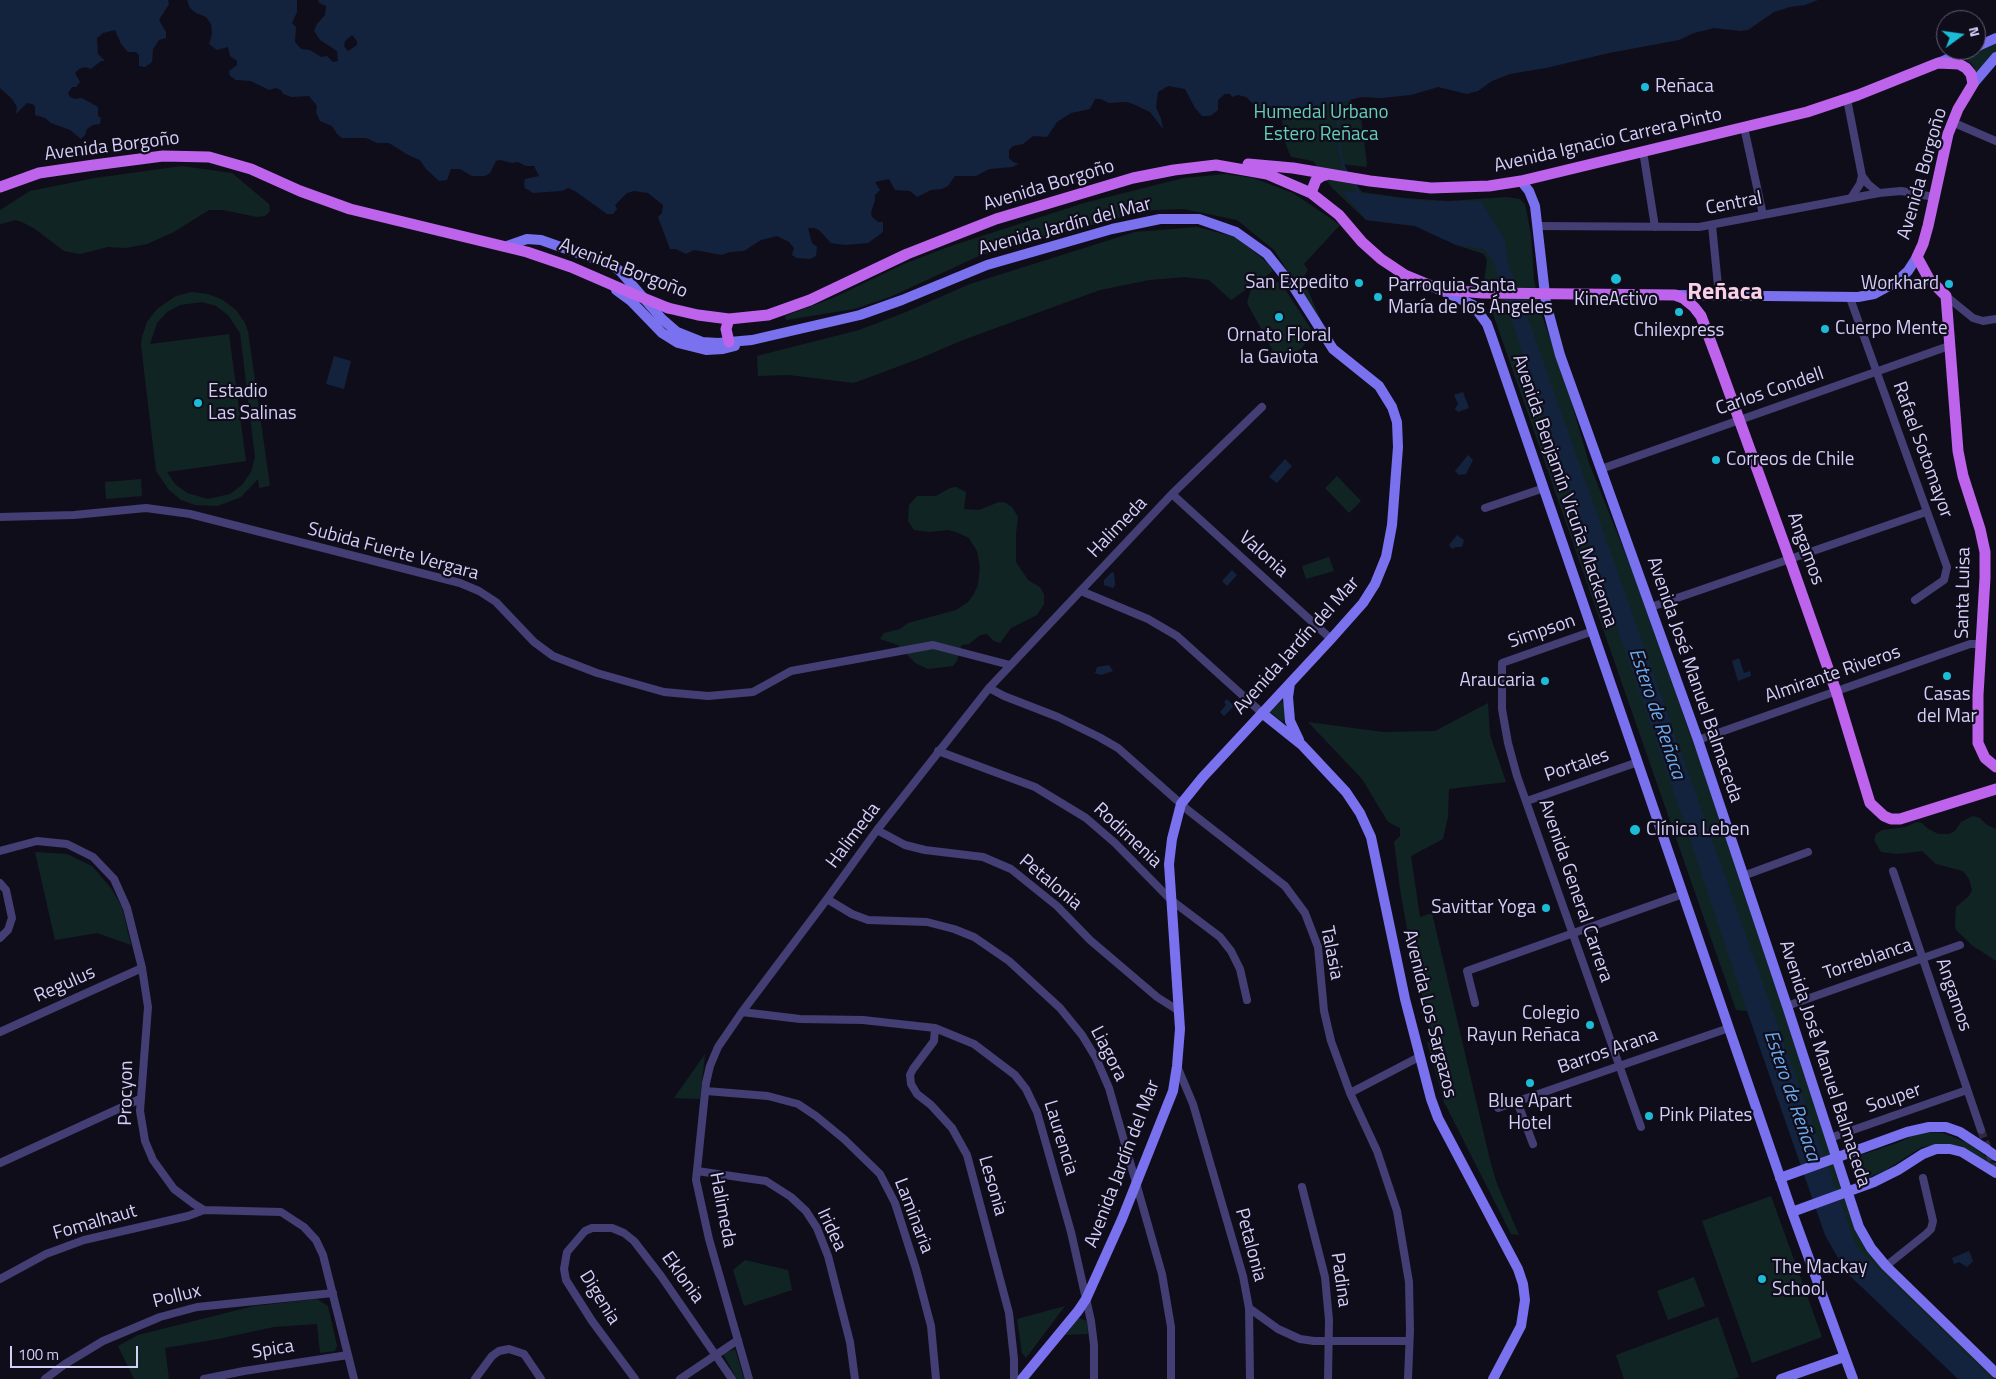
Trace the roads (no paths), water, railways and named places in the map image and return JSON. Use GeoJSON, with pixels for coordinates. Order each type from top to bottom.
{"type":"FeatureCollection","features":[{"type":"Feature","properties":{"kind":"main road"},"geometry":{"type":"LineString","coordinates":[[1938,63],[1963,65],[1971,74],[1973,84]]}},
{"type":"Feature","properties":{"kind":"main road","name":"Avenida Ignacio Carrera Pinto"},"geometry":{"type":"LineString","coordinates":[[1216,164],[1275,166],[1370,181],[1431,188],[1489,186],[1521,181],[1806,112],[1847,99],[1938,63]]}},
{"type":"Feature","properties":{"kind":"main road","name":"Avenida Borgoño"},"geometry":{"type":"LineString","coordinates":[[1917,257],[1923,244],[1952,122],[1973,84]]}},
{"type":"Feature","properties":{"kind":"main road","name":"Avenida Borgoño"},"geometry":{"type":"LineString","coordinates":[[0,187],[34,174],[86,166],[163,156],[208,157],[251,168],[300,191],[350,209],[507,246],[571,267],[668,308],[698,316],[729,319],[754,317],[796,306],[907,254],[996,219],[1133,178],[1216,164],[1267,174],[1311,193],[1339,215],[1362,242],[1381,259],[1405,275],[1439,289],[1482,292],[1675,296]]}},
{"type":"Feature","properties":{"kind":"main road"},"geometry":{"type":"LineString","coordinates":[[1311,193],[1316,180],[1329,174]]}},
{"type":"Feature","properties":{"kind":"main road"},"geometry":{"type":"LineString","coordinates":[[1917,257],[1929,279],[1946,296]]}},
{"type":"Feature","properties":{"kind":"main road","name":"Angamos"},"geometry":{"type":"LineString","coordinates":[[1675,296],[1690,303],[1701,316],[1836,691],[1870,803],[1878,812],[1891,819],[1906,818],[1996,789]]}},
{"type":"Feature","properties":{"kind":"main road","name":"Santa Luisa"},"geometry":{"type":"LineString","coordinates":[[1946,296],[1958,451],[1963,476],[1980,529],[1985,552],[1978,695],[1978,743],[1985,758],[1996,767]]}},
{"type":"Feature","properties":{"kind":"main road"},"geometry":{"type":"LineString","coordinates":[[729,319],[726,330],[730,342]]}},
{"type":"Feature","properties":{"kind":"street","name":"Avenida Borgoño"},"geometry":{"type":"LineString","coordinates":[[1973,84],[1996,58]]}},
{"type":"Feature","properties":{"kind":"street"},"geometry":{"type":"LineString","coordinates":[[1938,63],[1945,60]]}},
{"type":"Feature","properties":{"kind":"street"},"geometry":{"type":"LineString","coordinates":[[1847,99],[1862,176],[1860,184],[1851,198]]}},
{"type":"Feature","properties":{"kind":"street"},"geometry":{"type":"LineString","coordinates":[[1952,122],[1996,141]]}},
{"type":"Feature","properties":{"kind":"street"},"geometry":{"type":"LineString","coordinates":[[1744,127],[1763,215]]}},
{"type":"Feature","properties":{"kind":"street"},"geometry":{"type":"LineString","coordinates":[[1643,151],[1655,227]]}},
{"type":"Feature","properties":{"kind":"street"},"geometry":{"type":"LineString","coordinates":[[1862,176],[1879,193]]}},
{"type":"Feature","properties":{"kind":"street","name":"Avenida José Manuel Balmaceda"},"geometry":{"type":"LineString","coordinates":[[1521,181],[1533,199],[1538,226],[1545,293],[1560,355],[1698,740],[1830,1138],[1833,1160],[1844,1194],[1863,1237],[1886,1266],[1996,1373]]}},
{"type":"Feature","properties":{"kind":"street","name":"Central"},"geometry":{"type":"LineString","coordinates":[[1538,226],[1699,227],[1879,193],[1901,191],[1934,197]]}},
{"type":"Feature","properties":{"kind":"street","name":"Avenida Jardín del Mar"},"geometry":{"type":"LineString","coordinates":[[606,281],[631,301],[662,333],[678,343],[696,349],[715,350],[730,348],[752,340],[874,310],[987,264],[1147,221],[1173,218],[1199,219],[1236,232],[1258,246],[1276,263],[1295,289],[1327,341],[1341,356],[1379,386],[1389,400],[1395,415],[1398,447],[1392,530],[1386,557],[1370,594],[1331,639],[1202,778],[1181,804],[1170,850],[1169,876],[1180,1035],[1172,1091],[1122,1219],[1086,1299],[1022,1379]]}},
{"type":"Feature","properties":{"kind":"street"},"geometry":{"type":"LineString","coordinates":[[1712,225],[1719,296]]}},
{"type":"Feature","properties":{"kind":"street","name":"Avenida Jardín del Mar"},"geometry":{"type":"LineString","coordinates":[[507,246],[527,239],[541,240],[612,265],[620,271],[677,332],[702,342],[752,340]]}},
{"type":"Feature","properties":{"kind":"street","name":"Avenida Borgoño"},"geometry":{"type":"LineString","coordinates":[[1675,296],[1850,298],[1874,294],[1889,287],[1908,271],[1917,257]]}},
{"type":"Feature","properties":{"kind":"street","name":"Avenida Benjamín Vicuña Mackenna"},"geometry":{"type":"LineString","coordinates":[[1439,289],[1473,305],[1486,324],[1780,1178],[1853,1379]]}},
{"type":"Feature","properties":{"kind":"street"},"geometry":{"type":"LineString","coordinates":[[1946,296],[1976,320],[1984,321],[1996,318]]}},
{"type":"Feature","properties":{"kind":"street","name":"Rafael Sotomayor"},"geometry":{"type":"LineString","coordinates":[[1850,298],[1940,547],[1947,572],[1944,580],[1914,600]]}},
{"type":"Feature","properties":{"kind":"street","name":"Carlos Condell"},"geometry":{"type":"LineString","coordinates":[[1601,469],[1949,346]]}},
{"type":"Feature","properties":{"kind":"street","name":"Halimeda"},"geometry":{"type":"LineString","coordinates":[[749,1379],[709,1239],[698,1192],[697,1172],[708,1074],[714,1056],[742,1012],[828,899],[877,830],[989,688],[1172,494],[1262,407]]}},
{"type":"Feature","properties":{"kind":"street"},"geometry":{"type":"LineString","coordinates":[[1485,508],[1544,488]]}},
{"type":"Feature","properties":{"kind":"street","name":"Valonia"},"geometry":{"type":"LineString","coordinates":[[1172,494],[1331,639]]}},
{"type":"Feature","properties":{"kind":"street","name":"Subida Fuerte Vergara"},"geometry":{"type":"LineString","coordinates":[[0,517],[74,515],[146,508],[190,514],[460,583],[479,591],[496,602],[534,642],[553,656],[597,672],[664,692],[708,696],[753,692],[792,671],[933,645],[1010,665]]}},
{"type":"Feature","properties":{"kind":"street"},"geometry":{"type":"LineString","coordinates":[[1651,607],[1926,512]]}},
{"type":"Feature","properties":{"kind":"street","name":"Avenida Los Sargazos"},"geometry":{"type":"LineString","coordinates":[[1080,591],[1148,619],[1177,636],[1262,713],[1302,745],[1346,792],[1366,824],[1377,864],[1419,1057],[1438,1118],[1518,1269],[1523,1284],[1525,1300],[1521,1326],[1494,1379]]}},
{"type":"Feature","properties":{"kind":"street","name":"Simpson"},"geometry":{"type":"LineString","coordinates":[[1502,663],[1593,631]]}},
{"type":"Feature","properties":{"kind":"street","name":"Almirante Riveros"},"geometry":{"type":"LineString","coordinates":[[1698,740],[1970,644],[1981,644]]}},
{"type":"Feature","properties":{"kind":"street","name":"Avenida General Carrera"},"geometry":{"type":"LineString","coordinates":[[1502,663],[1501,694],[1504,726],[1512,760],[1641,1127]]}},
{"type":"Feature","properties":{"kind":"street","name":"Avenida Los Sargazos"},"geometry":{"type":"LineString","coordinates":[[1290,683],[1288,697],[1290,721],[1302,745]]}},
{"type":"Feature","properties":{"kind":"street","name":"Talasia"},"geometry":{"type":"LineString","coordinates":[[989,688],[1004,696],[1058,717],[1118,748],[1181,804],[1285,886],[1305,913],[1318,948],[1327,1027],[1350,1093],[1377,1151],[1397,1211],[1409,1282],[1408,1379]]}},
{"type":"Feature","properties":{"kind":"street","name":"Rodimenia"},"geometry":{"type":"LineString","coordinates":[[938,751],[1022,782],[1070,806],[1086,818],[1115,843],[1171,900],[1213,931],[1226,944],[1240,969],[1247,1000]]}},
{"type":"Feature","properties":{"kind":"street","name":"Portales"},"geometry":{"type":"LineString","coordinates":[[1527,801],[1638,762]]}},
{"type":"Feature","properties":{"kind":"street","name":"Petalonia"},"geometry":{"type":"LineString","coordinates":[[877,830],[905,845],[924,850],[983,857],[1011,869],[1057,906],[1090,940],[1158,997],[1178,1011]]}},
{"type":"Feature","properties":{"kind":"street","name":"Procyon"},"geometry":{"type":"LineString","coordinates":[[0,851],[28,842],[57,842],[76,848],[100,863],[114,879],[124,898],[142,968],[148,1008],[140,1099],[142,1132],[153,1160],[174,1189],[204,1210]]}},
{"type":"Feature","properties":{"kind":"street"},"geometry":{"type":"LineString","coordinates":[[1743,876],[1808,852]]}},
{"type":"Feature","properties":{"kind":"street","name":"Angamos"},"geometry":{"type":"LineString","coordinates":[[1893,871],[1982,1130]]}},
{"type":"Feature","properties":{"kind":"street"},"geometry":{"type":"LineString","coordinates":[[0,883],[6,890],[12,918],[8,930],[0,938]]}},
{"type":"Feature","properties":{"kind":"street"},"geometry":{"type":"LineString","coordinates":[[1476,1003],[1467,971],[1683,894]]}},
{"type":"Feature","properties":{"kind":"street","name":"Liagora"},"geometry":{"type":"LineString","coordinates":[[828,899],[852,914],[868,920],[914,921],[954,929],[983,942],[1009,961],[1060,1008],[1082,1035],[1092,1051],[1109,1088],[1162,1274],[1171,1327],[1170,1379]]}},
{"type":"Feature","properties":{"kind":"street","name":"Torreblanca"},"geometry":{"type":"LineString","coordinates":[[1787,1006],[1960,945]]}},
{"type":"Feature","properties":{"kind":"street","name":"Regulus"},"geometry":{"type":"LineString","coordinates":[[0,1032],[142,968]]}},
{"type":"Feature","properties":{"kind":"street","name":"Laurencia"},"geometry":{"type":"LineString","coordinates":[[742,1012],[792,1018],[863,1020],[935,1028],[965,1039],[990,1054],[1015,1075],[1030,1096],[1037,1112],[1071,1232],[1094,1345],[1094,1379]]}},
{"type":"Feature","properties":{"kind":"street","name":"Lesonia"},"geometry":{"type":"LineString","coordinates":[[935,1028],[934,1041],[911,1072],[911,1084],[917,1094],[931,1105],[952,1128],[967,1155],[1009,1313],[1014,1352],[1014,1379]]}},
{"type":"Feature","properties":{"kind":"street","name":"Barros Arana"},"geometry":{"type":"LineString","coordinates":[[1498,1108],[1728,1028]]}},
{"type":"Feature","properties":{"kind":"street"},"geometry":{"type":"LineString","coordinates":[[1350,1093],[1419,1057]]}},
{"type":"Feature","properties":{"kind":"street","name":"Petalonia"},"geometry":{"type":"LineString","coordinates":[[1177,1066],[1196,1113],[1243,1276],[1249,1308],[1250,1379]]}},
{"type":"Feature","properties":{"kind":"street","name":"Souper"},"geometry":{"type":"LineString","coordinates":[[1830,1138],[1968,1090]]}},
{"type":"Feature","properties":{"kind":"street","name":"Laminaria"},"geometry":{"type":"LineString","coordinates":[[706,1092],[778,1098],[798,1104],[844,1139],[880,1174],[895,1202],[916,1269],[930,1326],[936,1379]]}},
{"type":"Feature","properties":{"kind":"street"},"geometry":{"type":"LineString","coordinates":[[0,1163],[140,1099]]}},
{"type":"Feature","properties":{"kind":"street"},"geometry":{"type":"LineString","coordinates":[[1517,1101],[1533,1144]]}},
{"type":"Feature","properties":{"kind":"street"},"geometry":{"type":"LineString","coordinates":[[1780,1178],[1907,1132],[1929,1127],[1955,1130],[1996,1156]]}},
{"type":"Feature","properties":{"kind":"street"},"geometry":{"type":"LineString","coordinates":[[1792,1212],[1844,1194],[1882,1178],[1923,1154],[1936,1149],[1950,1149],[1962,1152],[1995,1173]]}},
{"type":"Feature","properties":{"kind":"street","name":"Iridea"},"geometry":{"type":"LineString","coordinates":[[697,1172],[766,1181],[783,1191],[806,1211],[817,1228],[828,1256],[850,1342],[855,1379]]}},
{"type":"Feature","properties":{"kind":"street"},"geometry":{"type":"LineString","coordinates":[[1886,1266],[1930,1229],[1933,1221],[1923,1178]]}},
{"type":"Feature","properties":{"kind":"street","name":"Padina"},"geometry":{"type":"LineString","coordinates":[[1302,1187],[1324,1270],[1328,1298],[1328,1379]]}},
{"type":"Feature","properties":{"kind":"street"},"geometry":{"type":"LineString","coordinates":[[204,1210],[280,1212],[297,1220],[311,1234],[320,1248],[354,1379]]}},
{"type":"Feature","properties":{"kind":"street","name":"Fomalhaut"},"geometry":{"type":"LineString","coordinates":[[0,1279],[46,1254],[84,1240],[188,1216],[204,1210]]}},
{"type":"Feature","properties":{"kind":"street","name":"Eklonia"},"geometry":{"type":"LineString","coordinates":[[585,1231],[599,1227],[612,1228],[624,1233],[634,1241],[732,1379]]}},
{"type":"Feature","properties":{"kind":"street","name":"Digenia"},"geometry":{"type":"LineString","coordinates":[[585,1231],[567,1252],[564,1263],[566,1280],[592,1321],[636,1379]]}},
{"type":"Feature","properties":{"kind":"street","name":"Pollux"},"geometry":{"type":"LineString","coordinates":[[45,1379],[102,1341],[142,1323],[169,1314],[197,1307],[333,1293]]}},
{"type":"Feature","properties":{"kind":"street"},"geometry":{"type":"LineString","coordinates":[[1249,1308],[1289,1335],[1314,1341],[1409,1341]]}},
{"type":"Feature","properties":{"kind":"street"},"geometry":{"type":"LineString","coordinates":[[680,1379],[738,1340]]}},
{"type":"Feature","properties":{"kind":"street"},"geometry":{"type":"LineString","coordinates":[[475,1379],[492,1356],[500,1351],[509,1349],[524,1354],[541,1379]]}},
{"type":"Feature","properties":{"kind":"street","name":"Spica"},"geometry":{"type":"LineString","coordinates":[[204,1379],[244,1370],[348,1355]]}},
{"type":"Feature","properties":{"kind":"street"},"geometry":{"type":"LineString","coordinates":[[1781,1379],[1844,1357]]}},
{"type":"Feature","properties":{"kind":"water"},"geometry":{"type":"Polygon","coordinates":[[[0,0],[168,0],[169,4],[159,20],[166,32],[166,38],[159,40],[153,49],[152,62],[145,67],[139,66],[139,55],[136,52],[128,52],[121,44],[115,30],[103,33],[97,38],[98,54],[105,61],[101,61],[91,69],[85,67],[79,69],[75,73],[80,82],[76,87],[72,87],[68,93],[70,97],[75,99],[82,98],[98,107],[98,116],[101,118],[100,124],[93,125],[87,129],[81,139],[70,130],[35,115],[35,106],[32,104],[27,103],[16,114],[17,107],[12,99],[0,88],[0,0]]]}},
{"type":"Feature","properties":{"kind":"water"},"geometry":{"type":"Polygon","coordinates":[[[187,0],[297,0],[297,12],[292,23],[296,27],[295,42],[301,49],[310,50],[321,57],[327,56],[333,62],[338,61],[337,51],[320,40],[314,31],[325,15],[326,6],[319,3],[318,0],[1818,0],[1774,12],[1748,30],[1714,28],[1694,33],[1679,40],[1510,74],[1492,81],[1478,91],[1467,94],[1438,87],[1411,95],[1382,98],[1361,97],[1318,108],[1297,107],[1264,114],[1246,97],[1238,95],[1232,97],[1230,94],[1225,94],[1218,100],[1218,110],[1212,115],[1202,116],[1195,108],[1185,89],[1168,86],[1158,92],[1156,107],[1163,129],[1150,112],[1133,104],[1127,102],[1109,103],[1101,99],[1095,99],[1090,109],[1071,113],[1057,122],[1047,137],[1033,136],[1023,144],[1013,146],[1009,150],[1009,158],[1019,164],[1012,167],[989,169],[976,176],[955,176],[948,186],[942,189],[931,190],[917,197],[910,191],[895,190],[889,179],[875,182],[880,190],[875,195],[871,213],[872,217],[878,222],[883,222],[883,232],[868,243],[845,245],[831,243],[819,230],[808,228],[812,243],[817,247],[816,256],[810,259],[797,258],[792,255],[794,248],[789,242],[777,236],[761,240],[744,251],[730,252],[722,255],[694,250],[686,254],[676,249],[670,249],[658,217],[662,213],[663,205],[648,193],[634,191],[627,193],[615,205],[617,209],[613,214],[607,214],[568,188],[562,191],[533,193],[525,188],[525,179],[539,176],[534,166],[526,166],[518,162],[496,161],[490,173],[485,176],[472,176],[460,169],[451,169],[447,180],[439,181],[426,169],[420,160],[389,143],[377,143],[366,138],[342,138],[332,126],[320,121],[316,112],[317,106],[309,96],[292,97],[283,94],[281,90],[276,88],[269,90],[251,81],[236,80],[230,76],[229,71],[237,65],[237,61],[230,56],[228,47],[217,50],[209,44],[212,34],[211,24],[206,17],[190,8],[187,0]],[[352,35],[345,41],[344,46],[348,51],[357,45],[357,41],[352,35]]]}},
{"type":"Feature","properties":{"kind":"water"},"geometry":{"type":"Polygon","coordinates":[[[1342,191],[1427,201],[1481,201],[1505,241],[1507,259],[1856,1247],[1992,1379],[1958,1379],[1846,1272],[1825,1235],[1510,316],[1493,260],[1484,249],[1456,245],[1415,226],[1366,220],[1342,191]]]}},
{"type":"Feature","properties":{"kind":"water"},"geometry":{"type":"Polygon","coordinates":[[[334,356],[351,361],[344,389],[326,384],[334,356]]]}},
{"type":"Feature","properties":{"kind":"water"},"geometry":{"type":"Polygon","coordinates":[[[1463,392],[1469,408],[1458,412],[1455,409],[1458,404],[1454,395],[1463,392]]]}},
{"type":"Feature","properties":{"kind":"water"},"geometry":{"type":"Polygon","coordinates":[[[1468,455],[1473,460],[1466,474],[1459,475],[1455,471],[1468,455]]]}},
{"type":"Feature","properties":{"kind":"water"},"geometry":{"type":"Polygon","coordinates":[[[1285,459],[1292,466],[1277,483],[1269,477],[1285,459]]]}},
{"type":"Feature","properties":{"kind":"water"},"geometry":{"type":"Polygon","coordinates":[[[1457,535],[1464,540],[1462,547],[1452,549],[1449,545],[1457,535]]]}},
{"type":"Feature","properties":{"kind":"water"},"geometry":{"type":"Polygon","coordinates":[[[1232,570],[1237,575],[1227,586],[1222,581],[1232,570]]]}},
{"type":"Feature","properties":{"kind":"water"},"geometry":{"type":"Polygon","coordinates":[[[1112,572],[1114,573],[1115,585],[1113,588],[1104,585],[1104,580],[1112,572]]]}},
{"type":"Feature","properties":{"kind":"water"},"geometry":{"type":"Polygon","coordinates":[[[1739,658],[1744,673],[1750,671],[1751,676],[1738,681],[1732,661],[1739,658]]]}},
{"type":"Feature","properties":{"kind":"water"},"geometry":{"type":"Polygon","coordinates":[[[1109,665],[1113,671],[1101,675],[1095,673],[1097,667],[1109,665]]]}},
{"type":"Feature","properties":{"kind":"water"},"geometry":{"type":"Polygon","coordinates":[[[1227,699],[1234,706],[1224,716],[1220,712],[1226,705],[1224,702],[1227,699]]]}},
{"type":"Feature","properties":{"kind":"water"},"geometry":{"type":"Polygon","coordinates":[[[1969,1251],[1973,1261],[1967,1267],[1959,1262],[1954,1264],[1952,1258],[1969,1251]]]}},
{"type":"Feature","properties":{"kind":"waterway","name":"Estero de Reñaca"},"geometry":{"type":"LineString","coordinates":[[1337,104],[1340,153],[1348,174]]}},
{"type":"Feature","properties":{"kind":"waterway","name":"Estero de Reñaca"},"geometry":{"type":"LineString","coordinates":[[1353,183],[1360,195]]}},
{"type":"Feature","properties":{"kind":"tunnel"},"geometry":{"type":"LineString","coordinates":[[1981,1130],[1996,1172]]}},
{"type":"Feature","properties":{"kind":"place","name":"Reñaca"},"geometry":{"type":"Point","coordinates":[1645,87]}},
{"type":"Feature","properties":{"kind":"place","name":"KineActivo"},"geometry":{"type":"Point","coordinates":[1616,279]}},
{"type":"Feature","properties":{"kind":"place","name":"San Expedito"},"geometry":{"type":"Point","coordinates":[1359,283]}},
{"type":"Feature","properties":{"kind":"place","name":"Workhard"},"geometry":{"type":"Point","coordinates":[1949,284]}},
{"type":"Feature","properties":{"kind":"place","name":"Parroquia Santa María de los Ángeles"},"geometry":{"type":"Point","coordinates":[1378,297]}},
{"type":"Feature","properties":{"kind":"place","name":"Chilexpress"},"geometry":{"type":"Point","coordinates":[1679,312]}},
{"type":"Feature","properties":{"kind":"place","name":"Ornato Floral la Gaviota"},"geometry":{"type":"Point","coordinates":[1279,317]}},
{"type":"Feature","properties":{"kind":"place","name":"Cuerpo Mente"},"geometry":{"type":"Point","coordinates":[1825,329]}},
{"type":"Feature","properties":{"kind":"place","name":"Estadio Las Salinas"},"geometry":{"type":"Point","coordinates":[198,403]}},
{"type":"Feature","properties":{"kind":"place","name":"Correos de Chile"},"geometry":{"type":"Point","coordinates":[1716,460]}},
{"type":"Feature","properties":{"kind":"place","name":"Casas del Mar"},"geometry":{"type":"Point","coordinates":[1947,676]}},
{"type":"Feature","properties":{"kind":"place","name":"Araucaria"},"geometry":{"type":"Point","coordinates":[1545,681]}},
{"type":"Feature","properties":{"kind":"place","name":"Clínica Leben"},"geometry":{"type":"Point","coordinates":[1635,830]}},
{"type":"Feature","properties":{"kind":"place","name":"Savittar Yoga"},"geometry":{"type":"Point","coordinates":[1546,908]}},
{"type":"Feature","properties":{"kind":"place","name":"Colegio Rayun Reñaca"},"geometry":{"type":"Point","coordinates":[1590,1025]}},
{"type":"Feature","properties":{"kind":"place","name":"Blue Apart Hotel"},"geometry":{"type":"Point","coordinates":[1530,1083]}},
{"type":"Feature","properties":{"kind":"place","name":"Pink Pilates"},"geometry":{"type":"Point","coordinates":[1649,1116]}},
{"type":"Feature","properties":{"kind":"place","name":"The Mackay School"},"geometry":{"type":"Point","coordinates":[1762,1279]}},
{"type":"Feature","properties":{"kind":"district","name":"Reñaca"},"geometry":{"type":"Point","coordinates":[1725,293]}},
{"type":"Feature","properties":{"kind":"park label","name":"Humedal Urbano Estero Reñaca"},"geometry":{"type":"Point","coordinates":[1321,124]}}]}
